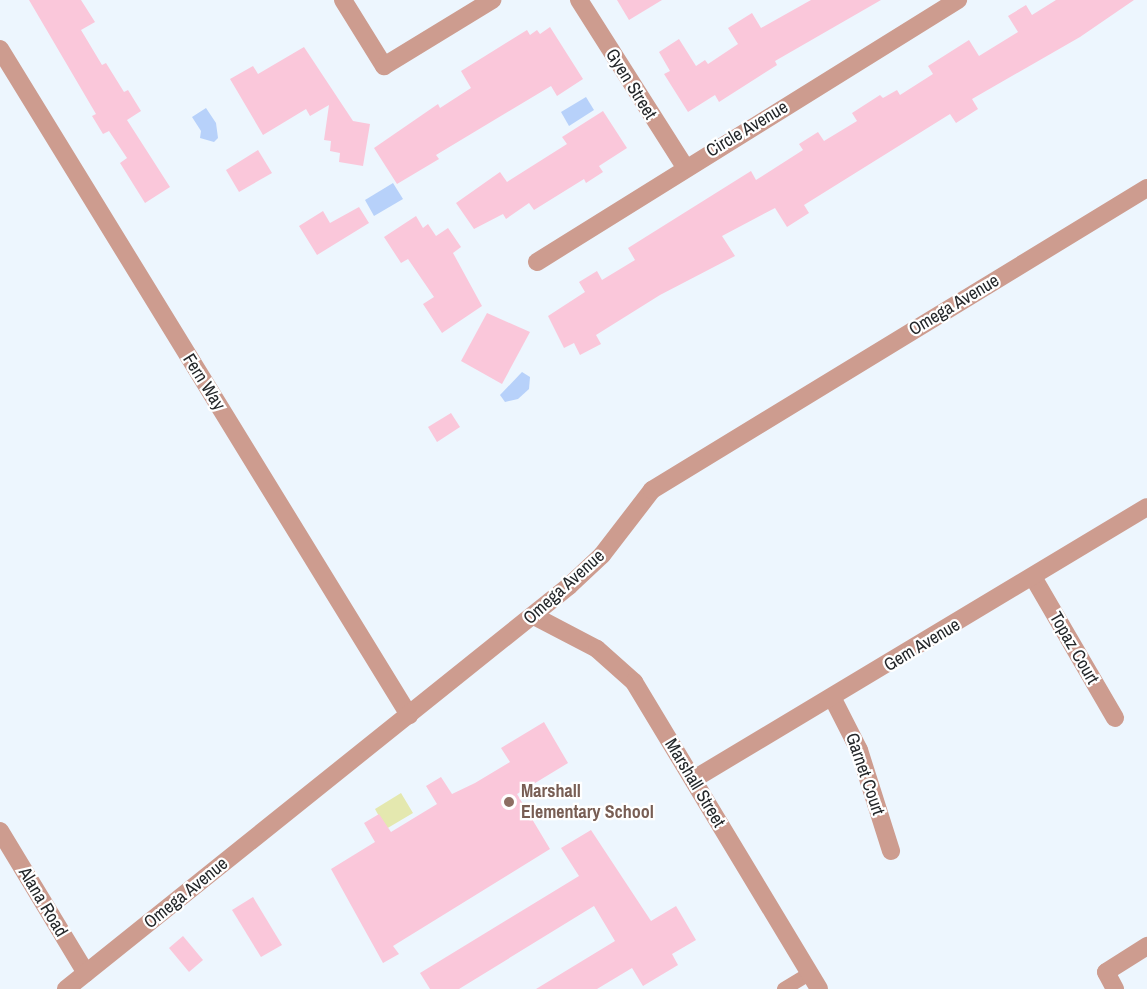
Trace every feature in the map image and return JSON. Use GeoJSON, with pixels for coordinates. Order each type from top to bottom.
{"type":"FeatureCollection","features":[{"type":"Feature","properties":{"kind":"street"},"geometry":{"type":"LineString","coordinates":[[344,0],[384,66],[492,0]]}},
{"type":"Feature","properties":{"kind":"street","name":"Gyen Street"},"geometry":{"type":"LineString","coordinates":[[579,0],[685,167]]}},
{"type":"Feature","properties":{"kind":"street","name":"Circle Avenue"},"geometry":{"type":"LineString","coordinates":[[537,261],[685,167],[958,0]]}},
{"type":"Feature","properties":{"kind":"street","name":"Fern Way"},"geometry":{"type":"LineString","coordinates":[[0,49],[409,715]]}},
{"type":"Feature","properties":{"kind":"street","name":"Omega Avenue"},"geometry":{"type":"LineString","coordinates":[[66,989],[534,616],[602,555],[652,490],[1147,188]]}},
{"type":"Feature","properties":{"kind":"street","name":"Gem Avenue"},"geometry":{"type":"LineString","coordinates":[[694,779],[833,699],[1147,507]]}},
{"type":"Feature","properties":{"kind":"street","name":"Topaz Court"},"geometry":{"type":"LineString","coordinates":[[1033,578],[1114,718]]}},
{"type":"Feature","properties":{"kind":"street","name":"Marshall Street"},"geometry":{"type":"LineString","coordinates":[[534,616],[573,633],[626,673],[694,779],[814,981]]}},
{"type":"Feature","properties":{"kind":"street","name":"Garnet Court"},"geometry":{"type":"LineString","coordinates":[[833,699],[859,750],[891,851]]}},
{"type":"Feature","properties":{"kind":"street","name":"Alana Road"},"geometry":{"type":"LineString","coordinates":[[0,831],[86,973]]}},
{"type":"Feature","properties":{"kind":"street"},"geometry":{"type":"LineString","coordinates":[[1115,989],[1106,972],[1147,946]]}},
{"type":"Feature","properties":{"kind":"lane"},"geometry":{"type":"LineString","coordinates":[[784,989],[814,981]]}},
{"type":"Feature","properties":{"kind":"green space"},"geometry":{"type":"Polygon","coordinates":[[[401,793],[413,813],[386,829],[375,809],[401,793]]]}},
{"type":"Feature","properties":{"kind":"water"},"geometry":{"type":"Polygon","coordinates":[[[586,97],[594,110],[569,126],[561,112],[586,97]]]}},
{"type":"Feature","properties":{"kind":"water"},"geometry":{"type":"Polygon","coordinates":[[[206,108],[216,123],[218,138],[214,142],[200,138],[201,131],[192,117],[206,108]]]}},
{"type":"Feature","properties":{"kind":"water"},"geometry":{"type":"Polygon","coordinates":[[[393,183],[403,199],[374,216],[365,200],[393,183]]]}},
{"type":"Feature","properties":{"kind":"water"},"geometry":{"type":"Polygon","coordinates":[[[522,372],[530,377],[529,389],[518,399],[505,402],[500,395],[522,372]]]}},
{"type":"Feature","properties":{"kind":"building"},"geometry":{"type":"Polygon","coordinates":[[[29,0],[81,0],[95,22],[81,30],[102,65],[106,63],[124,92],[128,90],[141,111],[127,120],[170,187],[145,203],[120,163],[127,158],[109,131],[103,134],[92,116],[96,114],[29,0]]]}},
{"type":"Feature","properties":{"kind":"building"},"geometry":{"type":"Polygon","coordinates":[[[617,0],[662,0],[629,20],[617,0]]]}},
{"type":"Feature","properties":{"kind":"building"},"geometry":{"type":"Polygon","coordinates":[[[811,0],[881,0],[775,61],[777,65],[719,102],[715,95],[688,112],[664,74],[670,71],[659,52],[679,39],[696,66],[705,60],[708,64],[738,44],[728,28],[752,13],[761,28],[811,0]]]}},
{"type":"Feature","properties":{"kind":"building"},"geometry":{"type":"Polygon","coordinates":[[[1056,0],[1134,0],[1080,37],[972,99],[978,109],[956,123],[950,114],[804,205],[809,213],[787,227],[775,208],[722,236],[735,256],[660,295],[596,335],[601,344],[580,355],[574,343],[564,348],[548,316],[585,292],[579,282],[597,271],[602,280],[635,260],[628,248],[751,171],[756,180],[803,150],[799,144],[818,132],[824,141],[857,121],[852,113],[880,95],[883,98],[897,90],[900,95],[933,74],[928,66],[969,40],[979,56],[1018,32],[1008,16],[1026,5],[1032,15],[1056,0]]]}},
{"type":"Feature","properties":{"kind":"building"},"geometry":{"type":"Polygon","coordinates":[[[550,27],[583,79],[557,96],[551,86],[436,155],[439,159],[397,184],[374,148],[438,104],[440,108],[471,88],[461,71],[527,30],[530,35],[537,30],[540,34],[550,27]]]}},
{"type":"Feature","properties":{"kind":"building"},"geometry":{"type":"Polygon","coordinates":[[[304,47],[353,121],[370,124],[363,166],[339,162],[340,153],[330,151],[331,141],[324,140],[329,105],[310,116],[306,109],[263,135],[230,79],[253,66],[258,74],[304,47]]]}},
{"type":"Feature","properties":{"kind":"building"},"geometry":{"type":"Polygon","coordinates":[[[603,111],[627,148],[599,166],[603,172],[586,183],[584,179],[534,210],[529,203],[506,219],[503,214],[474,229],[456,203],[500,172],[507,182],[567,144],[562,137],[603,111]]]}},
{"type":"Feature","properties":{"kind":"building"},"geometry":{"type":"Polygon","coordinates":[[[258,150],[272,173],[239,192],[226,170],[258,150]]]}},
{"type":"Feature","properties":{"kind":"building"},"geometry":{"type":"Polygon","coordinates":[[[359,207],[369,223],[317,255],[299,226],[323,211],[330,223],[359,207]]]}},
{"type":"Feature","properties":{"kind":"building"},"geometry":{"type":"Polygon","coordinates":[[[416,216],[423,228],[428,224],[436,236],[448,228],[461,247],[453,253],[482,306],[442,333],[423,304],[434,297],[408,259],[401,263],[384,237],[416,216]]]}},
{"type":"Feature","properties":{"kind":"building"},"geometry":{"type":"Polygon","coordinates":[[[487,313],[530,332],[502,384],[461,361],[487,313]]]}},
{"type":"Feature","properties":{"kind":"building"},"geometry":{"type":"Polygon","coordinates":[[[451,413],[460,427],[437,442],[428,427],[451,413]]]}},
{"type":"Feature","properties":{"kind":"building"},"geometry":{"type":"Polygon","coordinates":[[[544,722],[568,763],[517,794],[550,849],[393,946],[399,954],[383,963],[331,869],[375,842],[364,823],[379,814],[391,832],[437,804],[426,786],[441,777],[452,794],[475,783],[510,762],[501,748],[544,722]]]}},
{"type":"Feature","properties":{"kind":"building"},"geometry":{"type":"Polygon","coordinates":[[[591,830],[651,921],[676,906],[696,940],[672,954],[678,965],[643,986],[632,968],[597,989],[536,989],[615,941],[594,906],[459,989],[430,989],[420,973],[579,876],[561,848],[591,830]]]}},
{"type":"Feature","properties":{"kind":"building"},"geometry":{"type":"Polygon","coordinates":[[[253,897],[282,945],[261,957],[232,910],[253,897]]]}},
{"type":"Feature","properties":{"kind":"building"},"geometry":{"type":"Polygon","coordinates":[[[183,936],[203,960],[189,972],[169,948],[183,936]]]}},
{"type":"Feature","properties":{"kind":"place","name":"Marshall Elementary School"},"geometry":{"type":"Point","coordinates":[509,802]}}]}
